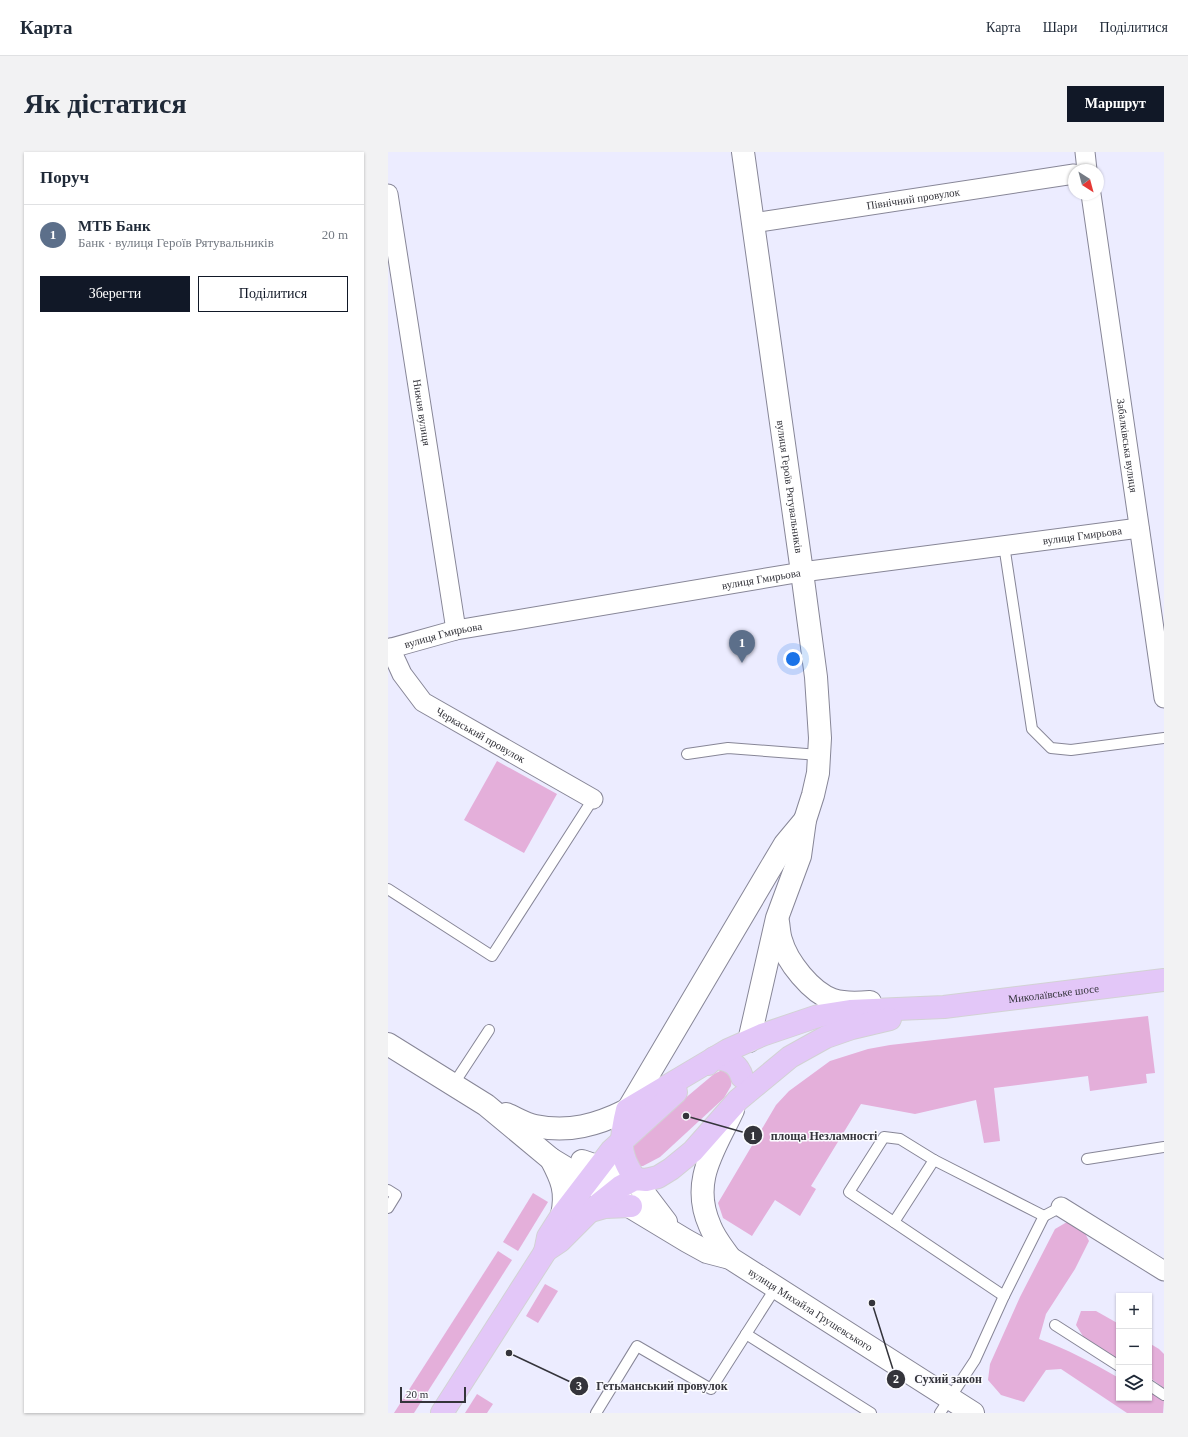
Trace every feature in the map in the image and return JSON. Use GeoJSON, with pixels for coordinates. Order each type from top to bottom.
{"type":"FeatureCollection","features":[{"type":"Feature","properties":{"kind":"main road","name":"Миколаївське шосе"},"geometry":{"type":"LineString","coordinates":[[944,1007],[1164,980]]}},
{"type":"Feature","properties":{"kind":"main road"},"geometry":{"type":"LineString","coordinates":[[636,1179],[623,1157],[622,1150],[624,1122],[627,1110],[728,1050],[802,1021],[838,1013],[850,1011],[944,1007]]}},
{"type":"Feature","properties":{"kind":"main road"},"geometry":{"type":"LineString","coordinates":[[577,1216],[620,1187],[636,1179],[646,1180],[658,1177],[671,1169],[693,1151],[738,1100],[790,1057],[826,1037],[852,1028],[944,1007]]}},
{"type":"Feature","properties":{"kind":"main road"},"geometry":{"type":"LineString","coordinates":[[738,1100],[749,1041]]}},
{"type":"Feature","properties":{"kind":"main road"},"geometry":{"type":"LineString","coordinates":[[714,1058],[730,1061],[740,1070],[742,1077]]}},
{"type":"Feature","properties":{"kind":"main road"},"geometry":{"type":"LineString","coordinates":[[442,1413],[545,1252],[560,1241],[577,1216],[593,1173],[611,1151],[714,1058]]}},
{"type":"Feature","properties":{"kind":"main road"},"geometry":{"type":"LineString","coordinates":[[577,1216],[605,1207],[631,1206]]}},
{"type":"Feature","properties":{"kind":"street","name":"вулиця Героїв Рятувальників"},"geometry":{"type":"LineString","coordinates":[[743,152],[816,677],[820,738],[818,773],[805,820],[800,856],[777,918],[749,1041]]}},
{"type":"Feature","properties":{"kind":"street"},"geometry":{"type":"LineString","coordinates":[[1085,152],[1086,164]]}},
{"type":"Feature","properties":{"kind":"street","name":"Північний провулок"},"geometry":{"type":"LineString","coordinates":[[753,223],[1068,175]]}},
{"type":"Feature","properties":{"kind":"street","name":"Нижня вулиця"},"geometry":{"type":"LineString","coordinates":[[388,194],[456,630]]}},
{"type":"Feature","properties":{"kind":"street","name":"Забалківська вулиця"},"geometry":{"type":"LineString","coordinates":[[1092,200],[1164,698]]}},
{"type":"Feature","properties":{"kind":"street","name":"вулиця Гмирьова"},"geometry":{"type":"LineString","coordinates":[[389,648],[456,630],[802,572],[1139,528]]}},
{"type":"Feature","properties":{"kind":"street","name":"Черкаський провулок"},"geometry":{"type":"LineString","coordinates":[[389,648],[402,674],[423,702],[593,799]]}},
{"type":"Feature","properties":{"kind":"street","name":"вулиця Героїв Рятувальників"},"geometry":{"type":"LineString","coordinates":[[593,1173],[627,1110],[785,844],[805,820]]}},
{"type":"Feature","properties":{"kind":"street"},"geometry":{"type":"LineString","coordinates":[[777,918],[781,941],[786,953],[796,969],[807,982],[821,994],[833,1000],[852,1003],[917,998],[944,1007]]}},
{"type":"Feature","properties":{"kind":"street"},"geometry":{"type":"LineString","coordinates":[[388,1044],[570,1157],[593,1173],[611,1194],[707,1252],[730,1258]]}},
{"type":"Feature","properties":{"kind":"street"},"geometry":{"type":"LineString","coordinates":[[730,1258],[710,1227],[701,1196],[702,1182],[706,1165],[738,1100]]}},
{"type":"Feature","properties":{"kind":"street"},"geometry":{"type":"LineString","coordinates":[[526,1129],[580,1127],[608,1120],[627,1110]]}},
{"type":"Feature","properties":{"kind":"street"},"geometry":{"type":"LineString","coordinates":[[526,1129],[551,1159],[562,1183],[564,1202],[577,1216]]}},
{"type":"Feature","properties":{"kind":"street"},"geometry":{"type":"LineString","coordinates":[[551,1159],[593,1173],[636,1179],[660,1215],[678,1235]]}},
{"type":"Feature","properties":{"kind":"street"},"geometry":{"type":"LineString","coordinates":[[1061,1207],[1164,1271]]}},
{"type":"Feature","properties":{"kind":"street","name":"вулиця Михайла Грушевського"},"geometry":{"type":"LineString","coordinates":[[730,1258],[776,1287],[945,1406],[973,1413]]}},
{"type":"Feature","properties":{"kind":"lane"},"geometry":{"type":"LineString","coordinates":[[1004,545],[1032,729],[1052,748],[1071,750],[1164,738]]}},
{"type":"Feature","properties":{"kind":"lane"},"geometry":{"type":"LineString","coordinates":[[686,754],[728,748],[819,755]]}},
{"type":"Feature","properties":{"kind":"lane"},"geometry":{"type":"LineString","coordinates":[[388,889],[492,956],[593,799]]}},
{"type":"Feature","properties":{"kind":"lane"},"geometry":{"type":"LineString","coordinates":[[453,1085],[489,1030]]}},
{"type":"Feature","properties":{"kind":"lane"},"geometry":{"type":"LineString","coordinates":[[1004,1296],[849,1192],[884,1137],[900,1139],[934,1160],[1044,1216]]}},
{"type":"Feature","properties":{"kind":"lane"},"geometry":{"type":"LineString","coordinates":[[1087,1159],[1164,1147]]}},
{"type":"Feature","properties":{"kind":"lane"},"geometry":{"type":"LineString","coordinates":[[894,1222],[934,1160]]}},
{"type":"Feature","properties":{"kind":"lane"},"geometry":{"type":"LineString","coordinates":[[388,1190],[396,1195],[388,1208]]}},
{"type":"Feature","properties":{"kind":"lane"},"geometry":{"type":"LineString","coordinates":[[945,1406],[975,1360],[1004,1296],[1044,1216],[1061,1207]]}},
{"type":"Feature","properties":{"kind":"lane"},"geometry":{"type":"LineString","coordinates":[[596,1413],[637,1346],[711,1389],[776,1287]]}},
{"type":"Feature","properties":{"kind":"lane"},"geometry":{"type":"LineString","coordinates":[[1055,1326],[1117,1365]]}},
{"type":"Feature","properties":{"kind":"lane"},"geometry":{"type":"LineString","coordinates":[[746,1334],[871,1413]]}},
{"type":"Feature","properties":{"kind":"lane"},"geometry":{"type":"LineString","coordinates":[[1152,1387],[1164,1395]]}},
{"type":"Feature","properties":{"kind":"shaded area"},"geometry":{"type":"Polygon","coordinates":[[[497,761],[557,794],[524,853],[464,820],[497,761]]]}},
{"type":"Feature","properties":{"kind":"shaded area"},"geometry":{"type":"Polygon","coordinates":[[[1148,1016],[1155,1073],[1146,1074],[1147,1083],[1090,1091],[1088,1076],[994,1088],[1000,1141],[984,1143],[976,1100],[915,1114],[861,1104],[811,1186],[816,1189],[800,1216],[775,1200],[752,1236],[723,1218],[718,1203],[776,1105],[789,1091],[830,1061],[868,1049],[890,1045],[1148,1016]]]}},
{"type":"Feature","properties":{"kind":"shaded area"},"geometry":{"type":"Polygon","coordinates":[[[727,1069],[732,1079],[731,1086],[724,1098],[660,1157],[643,1166],[638,1166],[632,1159],[633,1142],[714,1074],[727,1069]]]}},
{"type":"Feature","properties":{"kind":"shaded area"},"geometry":{"type":"Polygon","coordinates":[[[533,1193],[548,1202],[518,1251],[503,1242],[533,1193]]]}},
{"type":"Feature","properties":{"kind":"shaded area"},"geometry":{"type":"Polygon","coordinates":[[[1067,1222],[1082,1227],[1089,1241],[1075,1269],[1046,1314],[1039,1339],[1060,1347],[1116,1376],[1116,1401],[1152,1401],[1152,1392],[1164,1400],[1163,1413],[1127,1413],[1061,1369],[1046,1370],[1024,1402],[1001,1395],[988,1380],[990,1364],[1020,1297],[1055,1229],[1067,1222]]]}},
{"type":"Feature","properties":{"kind":"shaded area"},"geometry":{"type":"Polygon","coordinates":[[[498,1251],[512,1260],[414,1413],[394,1413],[498,1251]]]}},
{"type":"Feature","properties":{"kind":"shaded area"},"geometry":{"type":"Polygon","coordinates":[[[545,1284],[558,1291],[538,1323],[526,1316],[545,1284]]]}},
{"type":"Feature","properties":{"kind":"shaded area"},"geometry":{"type":"Polygon","coordinates":[[[1081,1311],[1096,1311],[1116,1322],[1116,1358],[1086,1341],[1076,1325],[1081,1311]]]}},
{"type":"Feature","properties":{"kind":"shaded area"},"geometry":{"type":"Polygon","coordinates":[[[1152,1345],[1164,1354],[1164,1388],[1152,1379],[1152,1345]]]}},
{"type":"Feature","properties":{"kind":"shaded area"},"geometry":{"type":"Polygon","coordinates":[[[477,1394],[493,1404],[487,1413],[465,1413],[477,1394]]]}},
{"type":"Feature","properties":{"kind":"place","name":"МТБ Банк"},"geometry":{"type":"Point","coordinates":[742,663]}},
{"type":"Feature","properties":{"kind":"place","name":"площа Незламності"},"geometry":{"type":"Point","coordinates":[686,1116]}},
{"type":"Feature","properties":{"kind":"place","name":"Сухий закон"},"geometry":{"type":"Point","coordinates":[872,1303]}},
{"type":"Feature","properties":{"kind":"place","name":"Гетьманський провулок"},"geometry":{"type":"Point","coordinates":[509,1353]}}]}
